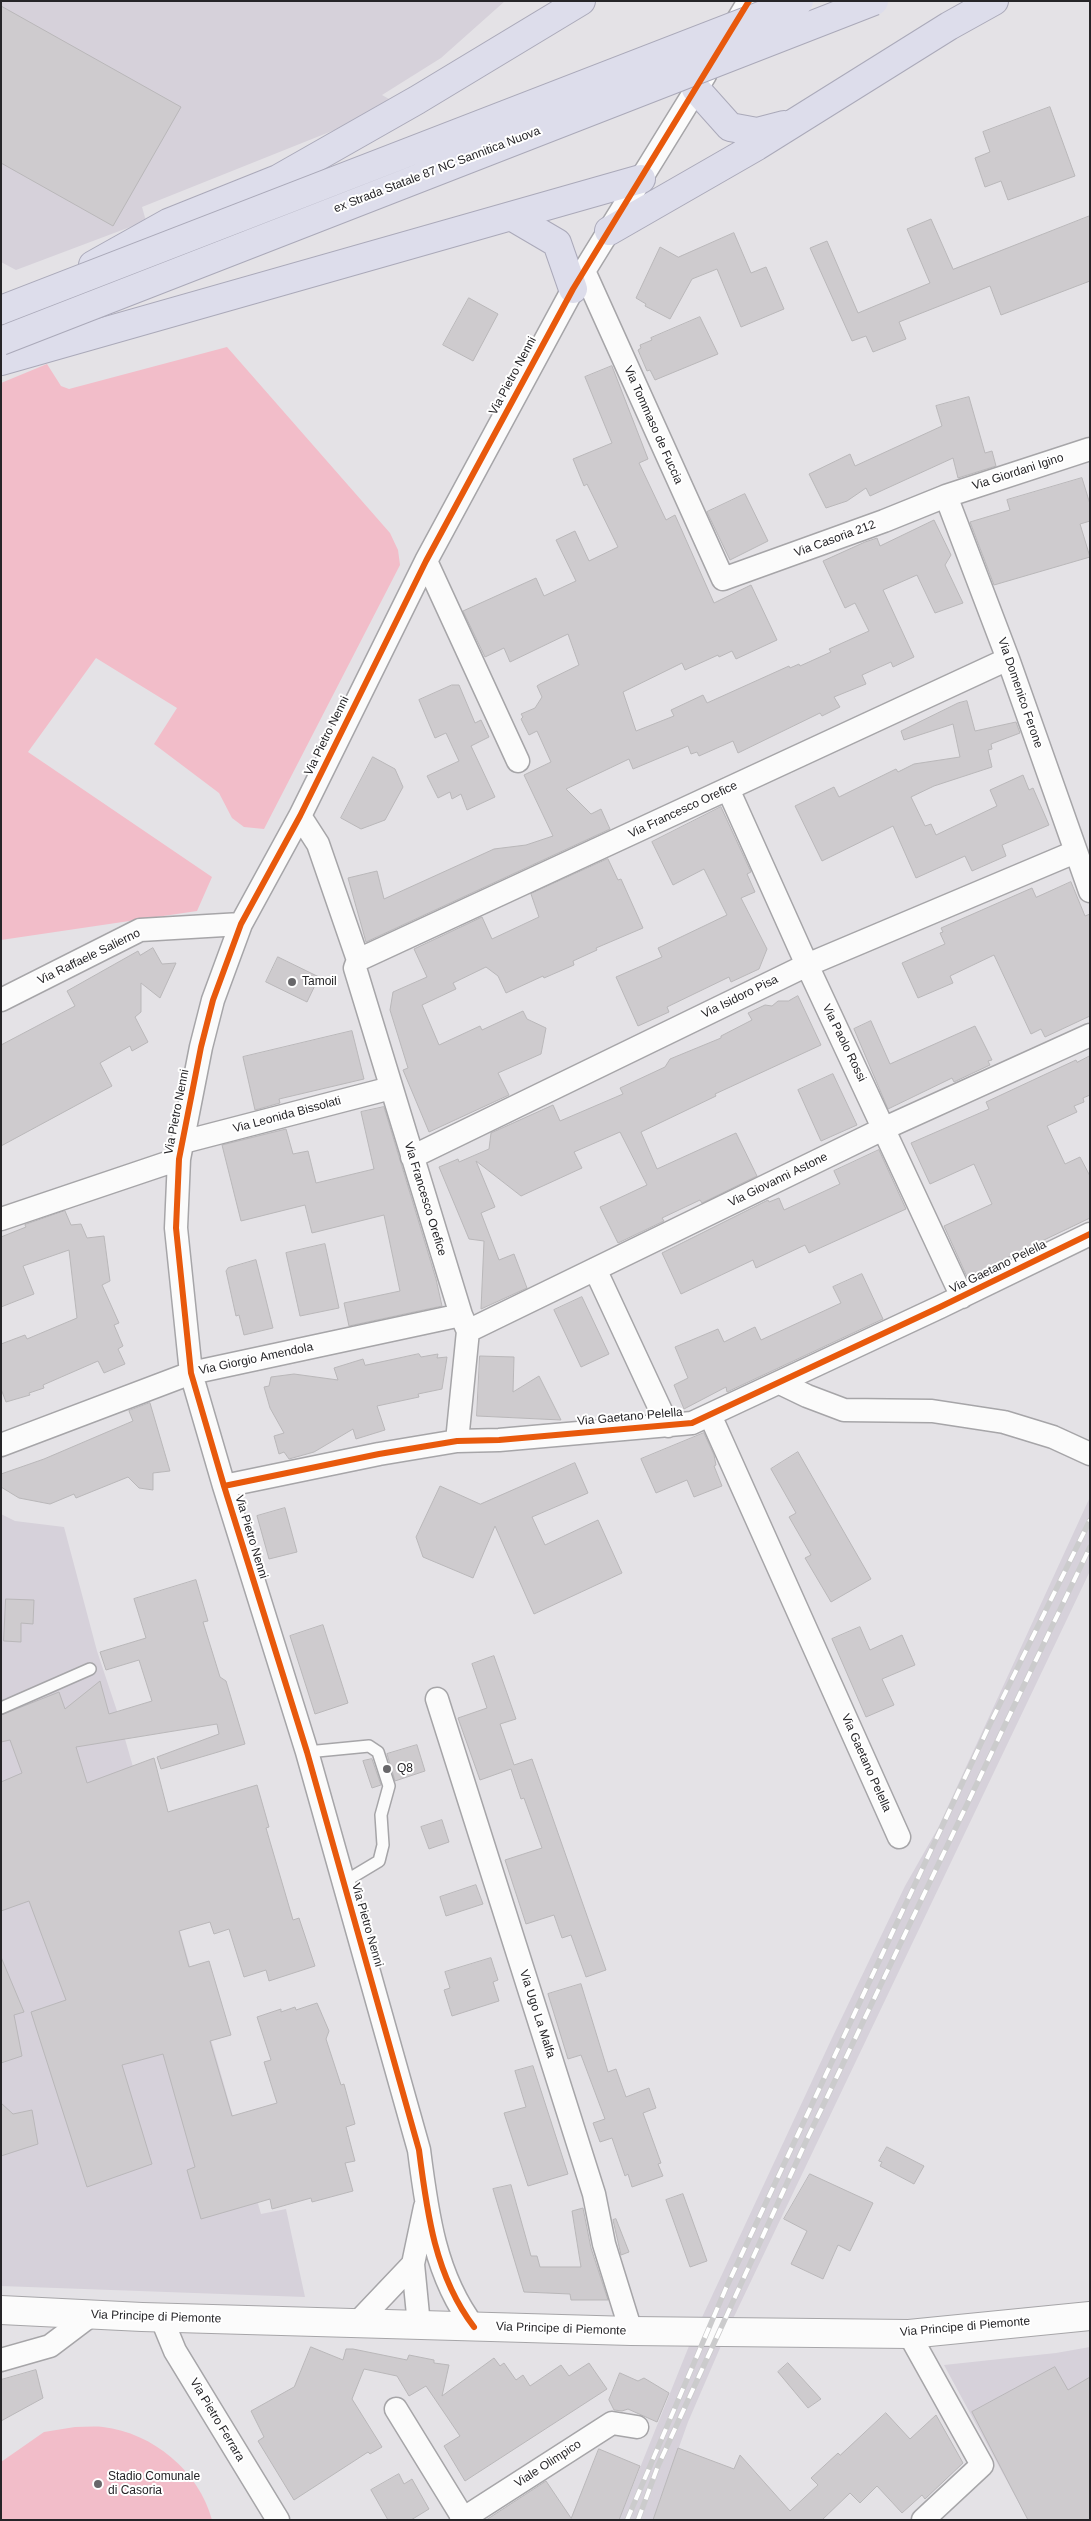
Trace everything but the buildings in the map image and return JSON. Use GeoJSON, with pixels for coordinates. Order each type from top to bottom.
{"type":"FeatureCollection","features":[{"type":"Feature","properties":{"kind":"highway"},"geometry":{"type":"LineString","coordinates":[[47,292],[168,223],[278,179],[417,100],[581,1]]}},
{"type":"Feature","properties":{"kind":"highway"},"geometry":{"type":"LineString","coordinates":[[1,310],[799,1]]}},
{"type":"Feature","properties":{"kind":"highway","name":"ex Strada Statale 87 NC Sannitica Nuova"},"geometry":{"type":"LineString","coordinates":[[1,341],[874,1]]}},
{"type":"Feature","properties":{"kind":"highway"},"geometry":{"type":"LineString","coordinates":[[609,231],[796,122],[949,26],[994,1]]}},
{"type":"Feature","properties":{"kind":"highway"},"geometry":{"type":"LineString","coordinates":[[696,89],[730,127],[757,132],[796,122]]}},
{"type":"Feature","properties":{"kind":"highway"},"geometry":{"type":"LineString","coordinates":[[1,361],[641,179]]}},
{"type":"Feature","properties":{"kind":"highway"},"geometry":{"type":"LineString","coordinates":[[511,216],[557,242],[578,280]]}},
{"type":"Feature","properties":{"kind":"main road","name":"Via Principe di Piemonte"},"geometry":{"type":"LineString","coordinates":[[1,2310],[90,2315],[474,2327],[909,2334],[1090,2316]]}},
{"type":"Feature","properties":{"kind":"street","name":"Via Pietro Nenni"},"geometry":{"type":"LineString","coordinates":[[426,2201],[419,2150],[344,1882],[307,1752],[191,1374],[176,1228],[181,1150],[201,1047],[213,1000],[241,924],[300,816],[426,561],[578,280],[749,1]]}},
{"type":"Feature","properties":{"kind":"street","name":"Via Tommaso de Fuccia"},"geometry":{"type":"LineString","coordinates":[[578,280],[723,579]]}},
{"type":"Feature","properties":{"kind":"street","name":"Via Giordani Igino"},"geometry":{"type":"LineString","coordinates":[[946,496],[1090,449]]}},
{"type":"Feature","properties":{"kind":"street","name":"Via Casoria 212"},"geometry":{"type":"LineString","coordinates":[[723,579],[884,521],[946,496]]}},
{"type":"Feature","properties":{"kind":"street","name":"Via Domenico Ferone"},"geometry":{"type":"LineString","coordinates":[[946,496],[1008,659],[1090,891]]}},
{"type":"Feature","properties":{"kind":"street"},"geometry":{"type":"LineString","coordinates":[[426,561],[518,761]]}},
{"type":"Feature","properties":{"kind":"street","name":"Via Francesco Orefice"},"geometry":{"type":"LineString","coordinates":[[358,960],[1008,659]]}},
{"type":"Feature","properties":{"kind":"street","name":"Via Paolo Rossi"},"geometry":{"type":"LineString","coordinates":[[728,789],[807,965],[885,1128],[962,1297]]}},
{"type":"Feature","properties":{"kind":"street","name":"Via Francesco Orefice"},"geometry":{"type":"LineString","coordinates":[[300,816],[318,844],[358,960],[355,968],[464,1323],[457,1441]]}},
{"type":"Feature","properties":{"kind":"street","name":"Via Isidoro Pisa"},"geometry":{"type":"LineString","coordinates":[[412,1157],[807,965],[1075,852]]}},
{"type":"Feature","properties":{"kind":"street","name":"Via Raffaele Salierno"},"geometry":{"type":"LineString","coordinates":[[1,1000],[140,930],[241,924]]}},
{"type":"Feature","properties":{"kind":"street","name":"Via Giovanni Astone"},"geometry":{"type":"LineString","coordinates":[[464,1323],[595,1269],[885,1128],[1090,1035]]}},
{"type":"Feature","properties":{"kind":"street","name":"Via Leonida Bissolati"},"geometry":{"type":"LineString","coordinates":[[1,1219],[181,1150],[391,1088]]}},
{"type":"Feature","properties":{"kind":"street","name":"Via Gaetano Pelella"},"geometry":{"type":"LineString","coordinates":[[224,1486],[379,1454],[457,1441],[500,1440],[692,1423],[962,1297],[1090,1234]]}},
{"type":"Feature","properties":{"kind":"street","name":"Via Gaetano Pelella"},"geometry":{"type":"LineString","coordinates":[[595,1269],[668,1426]]}},
{"type":"Feature","properties":{"kind":"street","name":"Via Giorgio Amendola"},"geometry":{"type":"LineString","coordinates":[[1,1444],[191,1374],[464,1323]]}},
{"type":"Feature","properties":{"kind":"street"},"geometry":{"type":"LineString","coordinates":[[780,1383],[844,1410],[932,1411],[1004,1422],[1053,1437],[1090,1454]]}},
{"type":"Feature","properties":{"kind":"street","name":"Via Gaetano Pelella"},"geometry":{"type":"LineString","coordinates":[[710,1415],[899,1837]]}},
{"type":"Feature","properties":{"kind":"street","name":"Via Ugo La Malfa"},"geometry":{"type":"LineString","coordinates":[[437,1699],[591,2185],[604,2244],[631,2331]]}},
{"type":"Feature","properties":{"kind":"street"},"geometry":{"type":"LineString","coordinates":[[419,2325],[413,2264],[426,2201]]}},
{"type":"Feature","properties":{"kind":"street"},"geometry":{"type":"LineString","coordinates":[[426,2201],[444,2278],[463,2312],[474,2327]]}},
{"type":"Feature","properties":{"kind":"street"},"geometry":{"type":"LineString","coordinates":[[357,2323],[413,2264]]}},
{"type":"Feature","properties":{"kind":"street"},"geometry":{"type":"LineString","coordinates":[[1,2360],[50,2346],[90,2315]]}},
{"type":"Feature","properties":{"kind":"street","name":"Via Pietro Ferrara"},"geometry":{"type":"LineString","coordinates":[[161,2317],[175,2351],[278,2520]]}},
{"type":"Feature","properties":{"kind":"street"},"geometry":{"type":"LineString","coordinates":[[909,2334],[982,2465],[924,2520]]}},
{"type":"Feature","properties":{"kind":"street","name":"Viale Olimpico"},"geometry":{"type":"LineString","coordinates":[[396,2409],[462,2519],[612,2423],[637,2426]]}},
{"type":"Feature","properties":{"kind":"lane"},"geometry":{"type":"LineString","coordinates":[[1,1708],[90,1670]]}},
{"type":"Feature","properties":{"kind":"lane"},"geometry":{"type":"LineString","coordinates":[[307,1752],[369,1746],[378,1752],[389,1786],[380,1815],[383,1845],[379,1861],[344,1882]]}},
{"type":"Feature","properties":{"kind":"shaded area"},"geometry":{"type":"Polygon","coordinates":[[[1,1],[505,1],[441,58],[382,95],[389,99],[337,129],[142,207],[146,221],[16,270],[1,262],[1,1]]]}},
{"type":"Feature","properties":{"kind":"shaded area"},"geometry":{"type":"Polygon","coordinates":[[[227,347],[390,533],[398,550],[400,565],[264,829],[244,827],[232,818],[219,793],[154,744],[177,708],[96,658],[28,752],[212,877],[197,911],[1,940],[1,383],[47,364],[61,386],[69,389],[227,347]]]}},
{"type":"Feature","properties":{"kind":"shaded area"},"geometry":{"type":"Polygon","coordinates":[[[1090,1497],[1090,1571],[730,2325],[688,2422],[653,2520],[619,2520],[691,2341],[905,1886],[938,1828],[1090,1497]]]}},
{"type":"Feature","properties":{"kind":"shaded area"},"geometry":{"type":"Polygon","coordinates":[[[1,1514],[15,1521],[64,1527],[97,1651],[117,1711],[261,2214],[286,2209],[305,2297],[1,2286],[1,1514]]]}},
{"type":"Feature","properties":{"kind":"shaded area"},"geometry":{"type":"Polygon","coordinates":[[[1090,2347],[1090,2520],[1028,2520],[944,2365],[1056,2353],[1090,2347]]]}},
{"type":"Feature","properties":{"kind":"shaded area","name":"Stadio Comunale di Casoria"},"geometry":{"type":"Polygon","coordinates":[[[75,2427],[100,2427],[122,2431],[156,2446],[171,2457],[197,2486],[206,2502],[212,2520],[1,2520],[1,2462],[44,2432],[75,2427]]]}},
{"type":"Feature","properties":{"kind":"railway"},"geometry":{"type":"LineString","coordinates":[[627,2520],[726,2288],[990,1724],[1090,1520]]}},
{"type":"Feature","properties":{"kind":"railway"},"geometry":{"type":"LineString","coordinates":[[638,2520],[658,2466],[808,2137],[1090,1547]]}},
{"type":"Feature","properties":{"kind":"cycle path"},"geometry":{"type":"LineString","coordinates":[[474,2327],[450,2287],[435,2243],[425,2197],[419,2150],[307,1752],[224,1486],[191,1373],[176,1228],[179,1159],[201,1047],[213,1000],[241,924],[300,816],[426,561],[573,289],[749,1]]}},
{"type":"Feature","properties":{"kind":"cycle path"},"geometry":{"type":"LineString","coordinates":[[224,1486],[379,1454],[457,1441],[499,1440],[692,1423],[940,1307],[1090,1234]]}},
{"type":"Feature","properties":{"kind":"place","name":"Tamoil"},"geometry":{"type":"Point","coordinates":[292,982]}},
{"type":"Feature","properties":{"kind":"place","name":"Q8"},"geometry":{"type":"Point","coordinates":[387,1769]}},
{"type":"Feature","properties":{"kind":"place","name":"Stadio Comunale di Casoria"},"geometry":{"type":"Point","coordinates":[98,2484]}}]}
